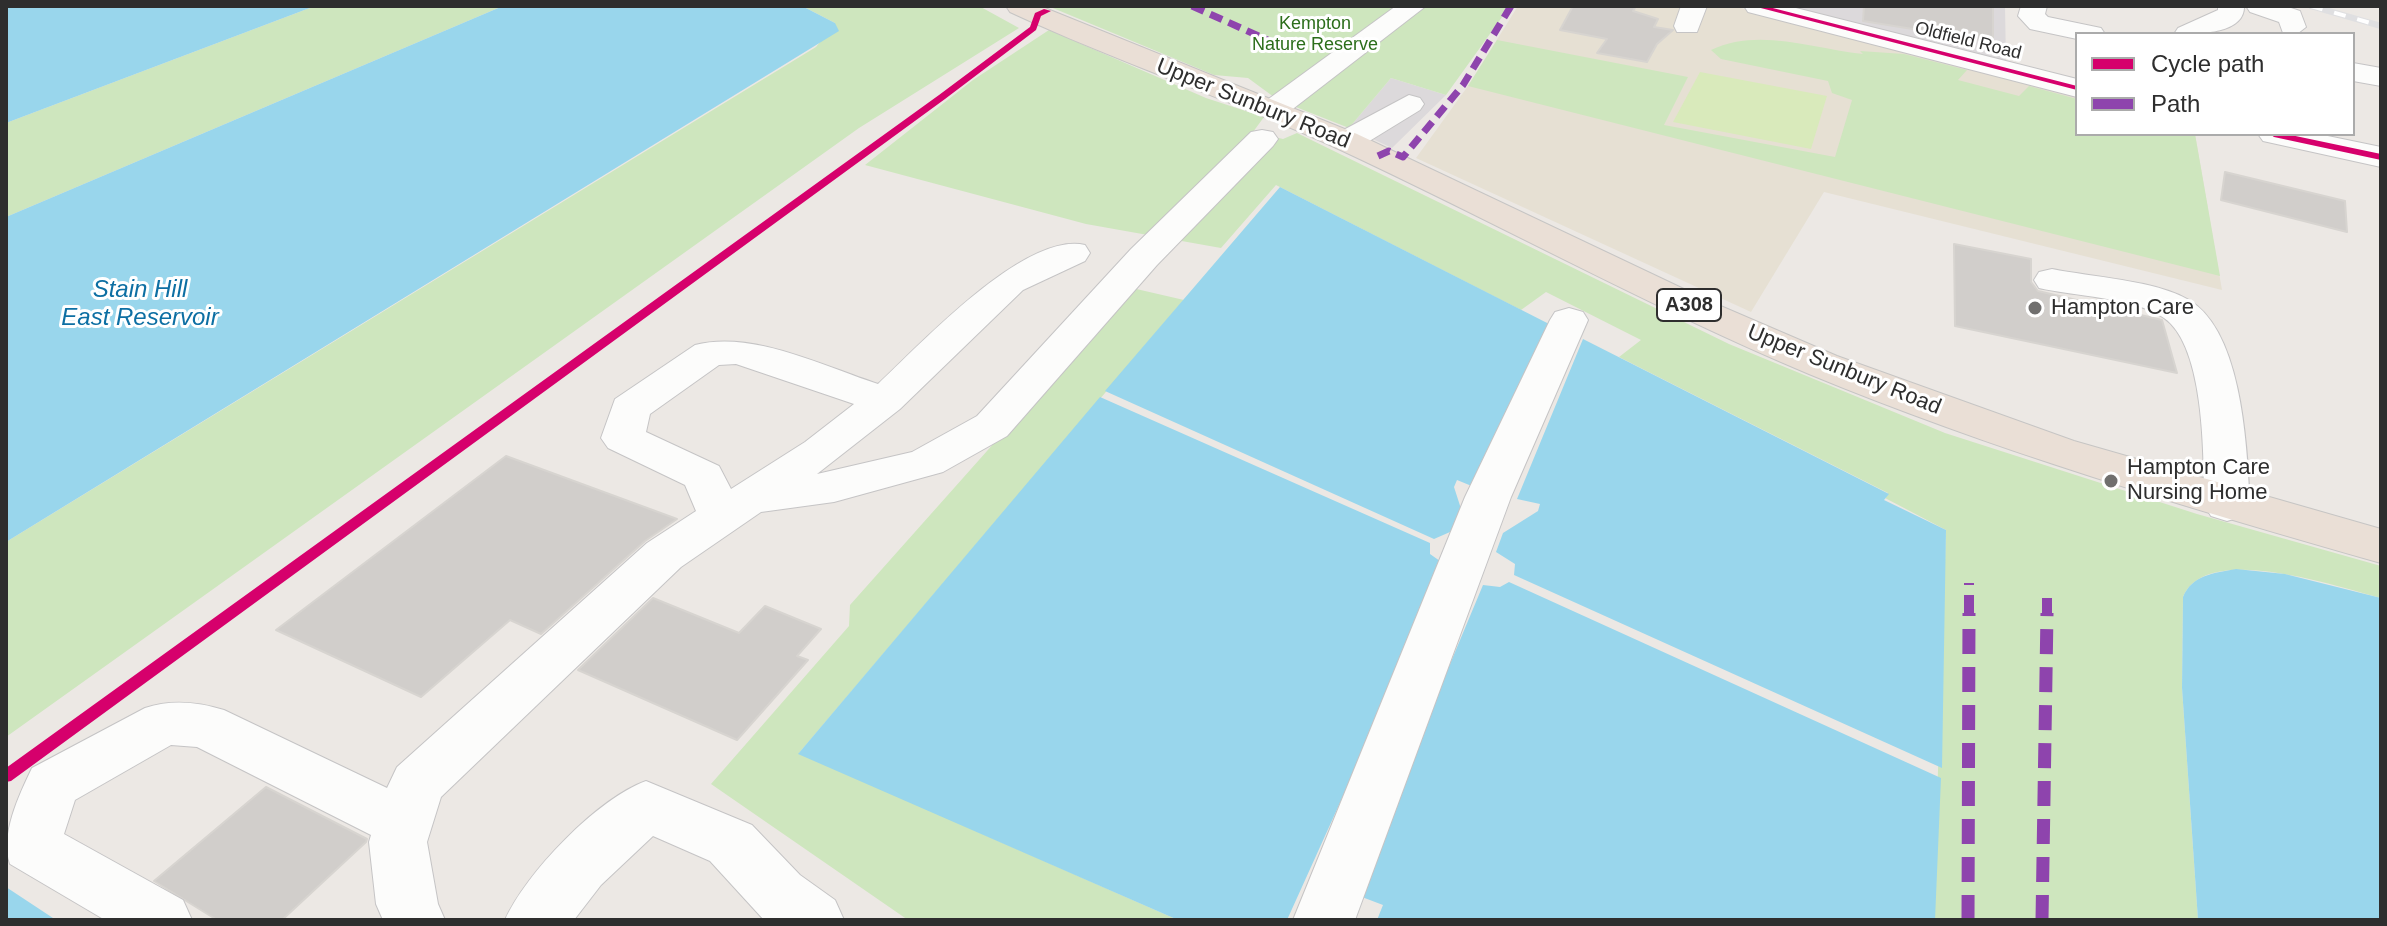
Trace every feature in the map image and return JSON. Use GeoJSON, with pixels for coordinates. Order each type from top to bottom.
{"type":"FeatureCollection","features":[{"type":"Feature","properties":{"kind":"highway","name":"Upper Sunbury Road"},"geometry":{"type":"LineString","coordinates":[[1019,6],[1118,50],[1268,124],[1347,141],[1747,332],[1855,377],[1999,431],[2227,505],[2381,546]]}},
{"type":"Feature","properties":{"kind":"street"},"geometry":{"type":"LineString","coordinates":[[736,508],[834,487],[927,462],[992,426],[1268,124],[1413,6]]}},
{"type":"Feature","properties":{"kind":"street"},"geometry":{"type":"LineString","coordinates":[[2034,6],[2031,16],[2039,23],[2082,32]]}},
{"type":"Feature","properties":{"kind":"street"},"geometry":{"type":"LineString","coordinates":[[2192,32],[2231,14],[2231,6]]}},
{"type":"Feature","properties":{"kind":"street"},"geometry":{"type":"LineString","coordinates":[[2259,6],[2291,17],[2293,27]]}},
{"type":"Feature","properties":{"kind":"street","name":"Oldfield Road"},"geometry":{"type":"LineString","coordinates":[[1769,7],[1997,80],[2075,88]]}},
{"type":"Feature","properties":{"kind":"street"},"geometry":{"type":"LineString","coordinates":[[2355,72],[2381,77]]}},
{"type":"Feature","properties":{"kind":"street"},"geometry":{"type":"LineString","coordinates":[[1347,141],[1409,104]]}},
{"type":"Feature","properties":{"kind":"street"},"geometry":{"type":"LineString","coordinates":[[2283,136],[2381,157]]}},
{"type":"Feature","properties":{"kind":"street"},"geometry":{"type":"LineString","coordinates":[[401,915],[398,842],[402,822],[417,784],[664,555],[820,452],[885,400],[1010,282],[1072,253]]}},
{"type":"Feature","properties":{"kind":"street"},"geometry":{"type":"LineString","coordinates":[[2052,280],[2174,307],[2192,321],[2211,365],[2226,468],[2227,505]]}},
{"type":"Feature","properties":{"kind":"street"},"geometry":{"type":"LineString","coordinates":[[1324,920],[1488,497],[1569,320]]}},
{"type":"Feature","properties":{"kind":"street"},"geometry":{"type":"LineString","coordinates":[[736,508],[703,476],[623,438],[630,408],[709,353],[724,352],[739,352],[885,400]]}},
{"type":"Feature","properties":{"kind":"street"},"geometry":{"type":"LineString","coordinates":[[161,920],[31,846],[52,785],[164,723],[205,726],[402,822]]}},
{"type":"Feature","properties":{"kind":"street"},"geometry":{"type":"LineString","coordinates":[[536,920],[580,866],[646,806],[731,843],[778,895],[813,920]]}},
{"type":"Feature","properties":{"kind":"shaded area"},"geometry":{"type":"Polygon","coordinates":[[[1518,6],[1733,6],[2075,94],[2075,136],[2195,136],[2222,290],[1824,192],[1751,312],[1416,158],[1468,86],[1518,6]]]}},
{"type":"Feature","properties":{"kind":"shaded area"},"geometry":{"type":"Polygon","coordinates":[[[1787,6],[2005,6],[2006,63],[1787,6]]]}},
{"type":"Feature","properties":{"kind":"shaded area"},"geometry":{"type":"Polygon","coordinates":[[[1391,78],[1446,95],[1392,148],[1349,128],[1391,78]]]}},
{"type":"Feature","properties":{"kind":"green space"},"geometry":{"type":"Polygon","coordinates":[[[315,6],[503,6],[6,217],[6,123],[315,6]]]}},
{"type":"Feature","properties":{"kind":"green space"},"geometry":{"type":"Polygon","coordinates":[[[802,6],[979,6],[1019,28],[859,128],[6,737],[6,542],[816,47],[835,23],[802,6]]]}},
{"type":"Feature","properties":{"kind":"green space","name":"Kempton Nature Reserve"},"geometry":{"type":"Polygon","coordinates":[[[1048,6],[1510,6],[1446,95],[1391,78],[1349,128],[1278,100],[1248,78],[1214,75],[1048,6]]]}},
{"type":"Feature","properties":{"kind":"green space"},"geometry":{"type":"Polygon","coordinates":[[[1049,30],[1206,98],[1264,117],[1253,132],[1283,139],[1297,133],[1729,344],[1945,433],[2197,514],[2381,566],[2381,598],[2305,578],[2244,570],[2217,572],[2196,581],[2183,597],[2182,688],[2198,920],[1933,920],[1946,530],[1885,498],[1888,493],[1619,357],[1641,340],[1546,292],[1521,310],[1276,185],[1221,248],[1086,224],[865,165],[973,80],[1049,30]]]}},
{"type":"Feature","properties":{"kind":"green space"},"geometry":{"type":"Polygon","coordinates":[[[1497,40],[1688,77],[1664,125],[1835,157],[1852,100],[1832,93],[1828,81],[1721,59],[1711,50],[1729,43],[1767,40],[1863,54],[1860,51],[1904,54],[1967,70],[1958,80],[2019,96],[2029,86],[2075,98],[2075,136],[2195,136],[2220,276],[1468,86],[1497,40]]]}},
{"type":"Feature","properties":{"kind":"green space"},"geometry":{"type":"Polygon","coordinates":[[[1700,72],[1827,96],[1811,149],[1673,122],[1700,72]]]}},
{"type":"Feature","properties":{"kind":"green space"},"geometry":{"type":"Polygon","coordinates":[[[1132,288],[1184,300],[799,753],[1178,920],[908,920],[711,784],[849,626],[850,605],[1132,288]]]}},
{"type":"Feature","properties":{"kind":"water"},"geometry":{"type":"Polygon","coordinates":[[[6,6],[315,6],[6,123],[6,6]]]}},
{"type":"Feature","properties":{"kind":"water","name":"Stain Hill East Reservoir"},"geometry":{"type":"Polygon","coordinates":[[[503,6],[802,6],[835,23],[839,31],[6,542],[6,217],[503,6]]]}},
{"type":"Feature","properties":{"kind":"water"},"geometry":{"type":"Polygon","coordinates":[[[1280,187],[1553,326],[1479,489],[1457,480],[1454,487],[1464,518],[1457,533],[1450,532],[1434,539],[1105,391],[1280,187]]]}},
{"type":"Feature","properties":{"kind":"water"},"geometry":{"type":"Polygon","coordinates":[[[1583,339],[1889,494],[1884,500],[1946,530],[1942,768],[1514,575],[1515,564],[1496,552],[1503,533],[1538,511],[1540,504],[1517,499],[1583,339]]]}},
{"type":"Feature","properties":{"kind":"water"},"geometry":{"type":"Polygon","coordinates":[[[1100,397],[1430,543],[1430,554],[1447,566],[1287,920],[1178,920],[798,754],[1100,397]]]}},
{"type":"Feature","properties":{"kind":"water"},"geometry":{"type":"Polygon","coordinates":[[[2236,569],[2285,574],[2381,598],[2381,920],[2198,920],[2182,688],[2183,597],[2198,580],[2236,569]]]}},
{"type":"Feature","properties":{"kind":"water"},"geometry":{"type":"Polygon","coordinates":[[[1509,582],[1941,778],[1935,920],[1377,920],[1383,905],[1354,894],[1483,585],[1500,587],[1509,582]]]}},
{"type":"Feature","properties":{"kind":"water"},"geometry":{"type":"Polygon","coordinates":[[[6,887],[56,920],[6,920],[6,887]]]}},
{"type":"Feature","properties":{"kind":"building"},"geometry":{"type":"Polygon","coordinates":[[[1573,6],[1636,6],[1633,11],[1658,19],[1654,27],[1673,30],[1657,44],[1647,62],[1597,53],[1607,39],[1560,30],[1573,6]]]}},
{"type":"Feature","properties":{"kind":"building"},"geometry":{"type":"Polygon","coordinates":[[[1864,6],[1993,6],[1993,42],[1863,21],[1864,6]]]}},
{"type":"Feature","properties":{"kind":"building"},"geometry":{"type":"Polygon","coordinates":[[[2225,172],[2345,201],[2347,232],[2221,200],[2225,172]]]}},
{"type":"Feature","properties":{"kind":"building","name":"Hampton Care"},"geometry":{"type":"Polygon","coordinates":[[[1954,244],[2031,259],[2031,282],[2038,291],[2162,320],[2177,373],[1955,326],[1954,244]]]}},
{"type":"Feature","properties":{"kind":"building"},"geometry":{"type":"Polygon","coordinates":[[[506,456],[677,519],[645,541],[541,634],[510,620],[421,697],[276,630],[506,456]]]}},
{"type":"Feature","properties":{"kind":"building"},"geometry":{"type":"Polygon","coordinates":[[[653,598],[739,633],[765,606],[821,629],[797,656],[808,660],[737,740],[578,670],[653,598]]]}},
{"type":"Feature","properties":{"kind":"building"},"geometry":{"type":"Polygon","coordinates":[[[266,787],[367,839],[366,842],[282,920],[217,920],[154,881],[266,787]]]}},
{"type":"Feature","properties":{"kind":"railway"},"geometry":{"type":"LineString","coordinates":[[2311,6],[2381,26]]}},
{"type":"Feature","properties":{"kind":"marked path"},"geometry":{"type":"LineString","coordinates":[[1192,6],[1272,42]]}},
{"type":"Feature","properties":{"kind":"marked path"},"geometry":{"type":"LineString","coordinates":[[1378,156],[1389,151],[1403,157],[1463,85],[1511,6]]}},
{"type":"Feature","properties":{"kind":"marked path"},"geometry":{"type":"LineString","coordinates":[[1968,920],[1969,583]]}},
{"type":"Feature","properties":{"kind":"marked path"},"geometry":{"type":"LineString","coordinates":[[2042,920],[2047,598]]}},
{"type":"Feature","properties":{"kind":"cycle path"},"geometry":{"type":"LineString","coordinates":[[1757,6],[2075,87]]}},
{"type":"Feature","properties":{"kind":"cycle path"},"geometry":{"type":"LineString","coordinates":[[6,776],[942,97],[1033,28],[1038,15],[1047,11]]}},
{"type":"Feature","properties":{"kind":"cycle path"},"geometry":{"type":"LineString","coordinates":[[2283,136],[2381,157]]}},
{"type":"Feature","properties":{"kind":"place","name":"Hampton Care"},"geometry":{"type":"Point","coordinates":[2035,308]}},
{"type":"Feature","properties":{"kind":"place","name":"Hampton Care Nursing Home"},"geometry":{"type":"Point","coordinates":[2111,481]}}]}
